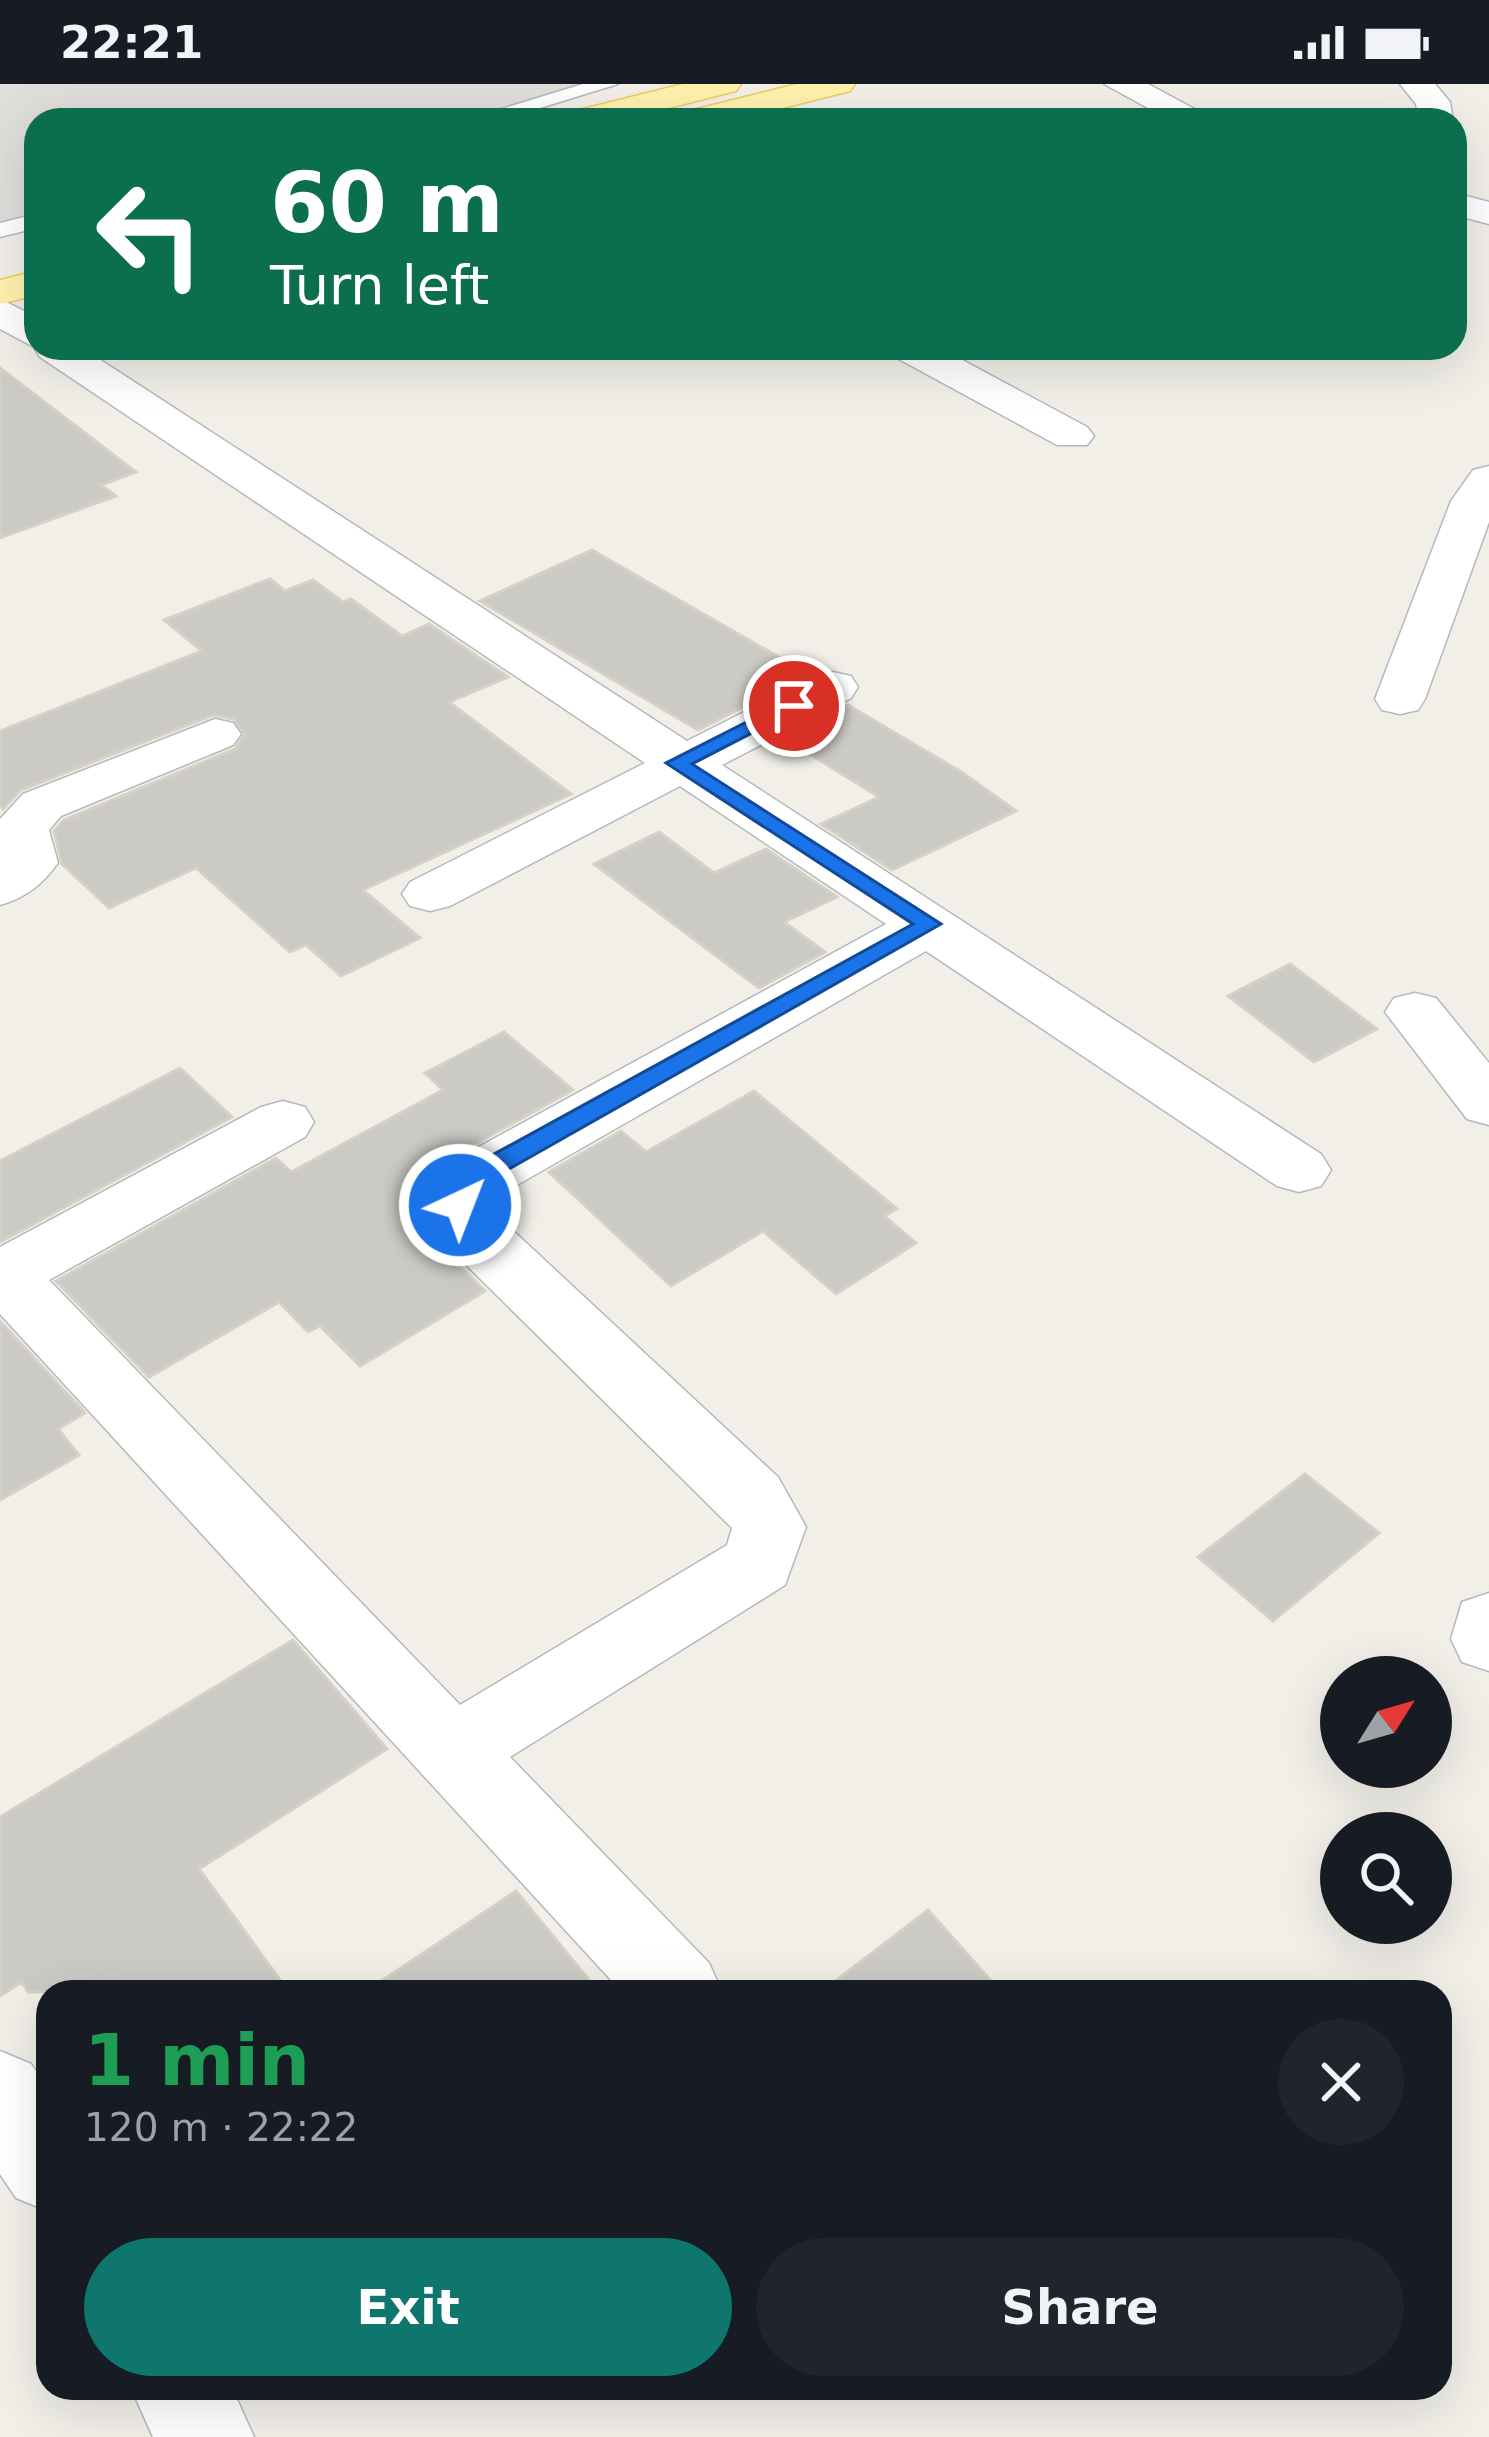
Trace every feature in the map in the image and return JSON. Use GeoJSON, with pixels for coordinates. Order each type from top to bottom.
{"type":"FeatureCollection","features":[{"type":"Feature","properties":{"kind":"main road"},"geometry":{"type":"LineString","coordinates":[[644,108],[726,93],[838,84]]}},
{"type":"Feature","properties":{"kind":"street"},"geometry":{"type":"LineString","coordinates":[[1121,84],[1172,108]]}},
{"type":"Feature","properties":{"kind":"street"},"geometry":{"type":"LineString","coordinates":[[1417,84],[1434,108]]}},
{"type":"Feature","properties":{"kind":"street"},"geometry":{"type":"LineString","coordinates":[[72,360],[1299,1170]]}},
{"type":"Feature","properties":{"kind":"street"},"geometry":{"type":"LineString","coordinates":[[931,360],[1072,436]]}},
{"type":"Feature","properties":{"kind":"street"},"geometry":{"type":"LineString","coordinates":[[1400,699],[1474,501],[1489,479]]}},
{"type":"Feature","properties":{"kind":"street"},"geometry":{"type":"LineString","coordinates":[[430,894],[676,763],[833,687]]}},
{"type":"Feature","properties":{"kind":"street"},"geometry":{"type":"LineString","coordinates":[[0,888],[30,863],[21,828],[43,805],[215,734]]}},
{"type":"Feature","properties":{"kind":"street"},"geometry":{"type":"LineString","coordinates":[[452,1751],[759,1563],[769,1527],[752,1498],[460,1220],[466,1187],[486,1171],[930,924]]}},
{"type":"Feature","properties":{"kind":"street"},"geometry":{"type":"LineString","coordinates":[[1415,1012],[1489,1104]]}},
{"type":"Feature","properties":{"kind":"street"},"geometry":{"type":"LineString","coordinates":[[284,1122],[2,1276],[668,1980]]}},
{"type":"Feature","properties":{"kind":"street"},"geometry":{"type":"LineString","coordinates":[[1489,1625],[1489,1639]]}},
{"type":"Feature","properties":{"kind":"street"},"geometry":{"type":"LineString","coordinates":[[0,2095],[36,2148]]}},
{"type":"Feature","properties":{"kind":"street"},"geometry":{"type":"LineString","coordinates":[[185,2400],[205,2437]]}},
{"type":"Feature","properties":{"kind":"lane"},"geometry":{"type":"LineString","coordinates":[[520,108],[608,84]]}},
{"type":"Feature","properties":{"kind":"shaded area"},"geometry":{"type":"Polygon","coordinates":[[[0,84],[609,84],[512,108],[24,108],[24,228],[0,234],[0,84]]]}},
{"type":"Feature","properties":{"kind":"building"},"geometry":{"type":"Polygon","coordinates":[[[0,368],[136,472],[101,485],[116,496],[0,538],[0,368]]]}},
{"type":"Feature","properties":{"kind":"building"},"geometry":{"type":"Polygon","coordinates":[[[592,550],[808,674],[698,730],[480,601],[592,550]]]}},
{"type":"Feature","properties":{"kind":"building"},"geometry":{"type":"Polygon","coordinates":[[[270,579],[285,591],[313,580],[343,602],[351,599],[402,636],[429,624],[508,677],[449,702],[571,794],[363,890],[420,938],[341,976],[306,945],[290,952],[196,868],[109,908],[62,864],[54,831],[64,820],[235,749],[245,734],[234,719],[213,715],[21,790],[3,809],[0,805],[0,731],[202,651],[164,620],[270,579]]]}},
{"type":"Feature","properties":{"kind":"building"},"geometry":{"type":"Polygon","coordinates":[[[848,705],[963,773],[1016,811],[892,870],[821,824],[879,797],[784,738],[848,705]]]}},
{"type":"Feature","properties":{"kind":"building"},"geometry":{"type":"Polygon","coordinates":[[[659,832],[714,873],[766,849],[837,897],[784,922],[825,952],[759,988],[594,864],[659,832]]]}},
{"type":"Feature","properties":{"kind":"building"},"geometry":{"type":"Polygon","coordinates":[[[1290,964],[1377,1029],[1314,1062],[1228,996],[1290,964]]]}},
{"type":"Feature","properties":{"kind":"building"},"geometry":{"type":"Polygon","coordinates":[[[504,1032],[573,1090],[462,1151],[431,1184],[427,1201],[418,1206],[424,1222],[442,1250],[485,1291],[360,1366],[320,1326],[308,1332],[279,1302],[149,1377],[56,1281],[276,1158],[291,1172],[443,1090],[425,1073],[504,1032]]]}},
{"type":"Feature","properties":{"kind":"building"},"geometry":{"type":"Polygon","coordinates":[[[180,1068],[232,1117],[0,1242],[0,1161],[180,1068]]]}},
{"type":"Feature","properties":{"kind":"building"},"geometry":{"type":"Polygon","coordinates":[[[754,1091],[897,1209],[884,1216],[916,1243],[836,1294],[763,1231],[671,1286],[549,1172],[621,1131],[646,1152],[754,1091]]]}},
{"type":"Feature","properties":{"kind":"building"},"geometry":{"type":"Polygon","coordinates":[[[0,1321],[85,1413],[58,1429],[79,1455],[0,1500],[0,1321]]]}},
{"type":"Feature","properties":{"kind":"building"},"geometry":{"type":"Polygon","coordinates":[[[1305,1474],[1379,1533],[1273,1621],[1198,1557],[1305,1474]]]}},
{"type":"Feature","properties":{"kind":"building"},"geometry":{"type":"Polygon","coordinates":[[[293,1640],[387,1749],[199,1869],[280,1980],[36,1980],[36,1992],[28,1992],[22,1982],[0,1996],[0,1817],[293,1640]]]}},
{"type":"Feature","properties":{"kind":"building"},"geometry":{"type":"Polygon","coordinates":[[[516,1891],[589,1980],[383,1980],[516,1891]]]}},
{"type":"Feature","properties":{"kind":"building"},"geometry":{"type":"Polygon","coordinates":[[[928,1910],[990,1980],[837,1980],[928,1910]]]}},
{"type":"Feature","properties":{"kind":"route"},"geometry":{"type":"LineString","coordinates":[[460,1205],[466,1187],[486,1171],[930,924],[676,763],[794,706]]}}]}
